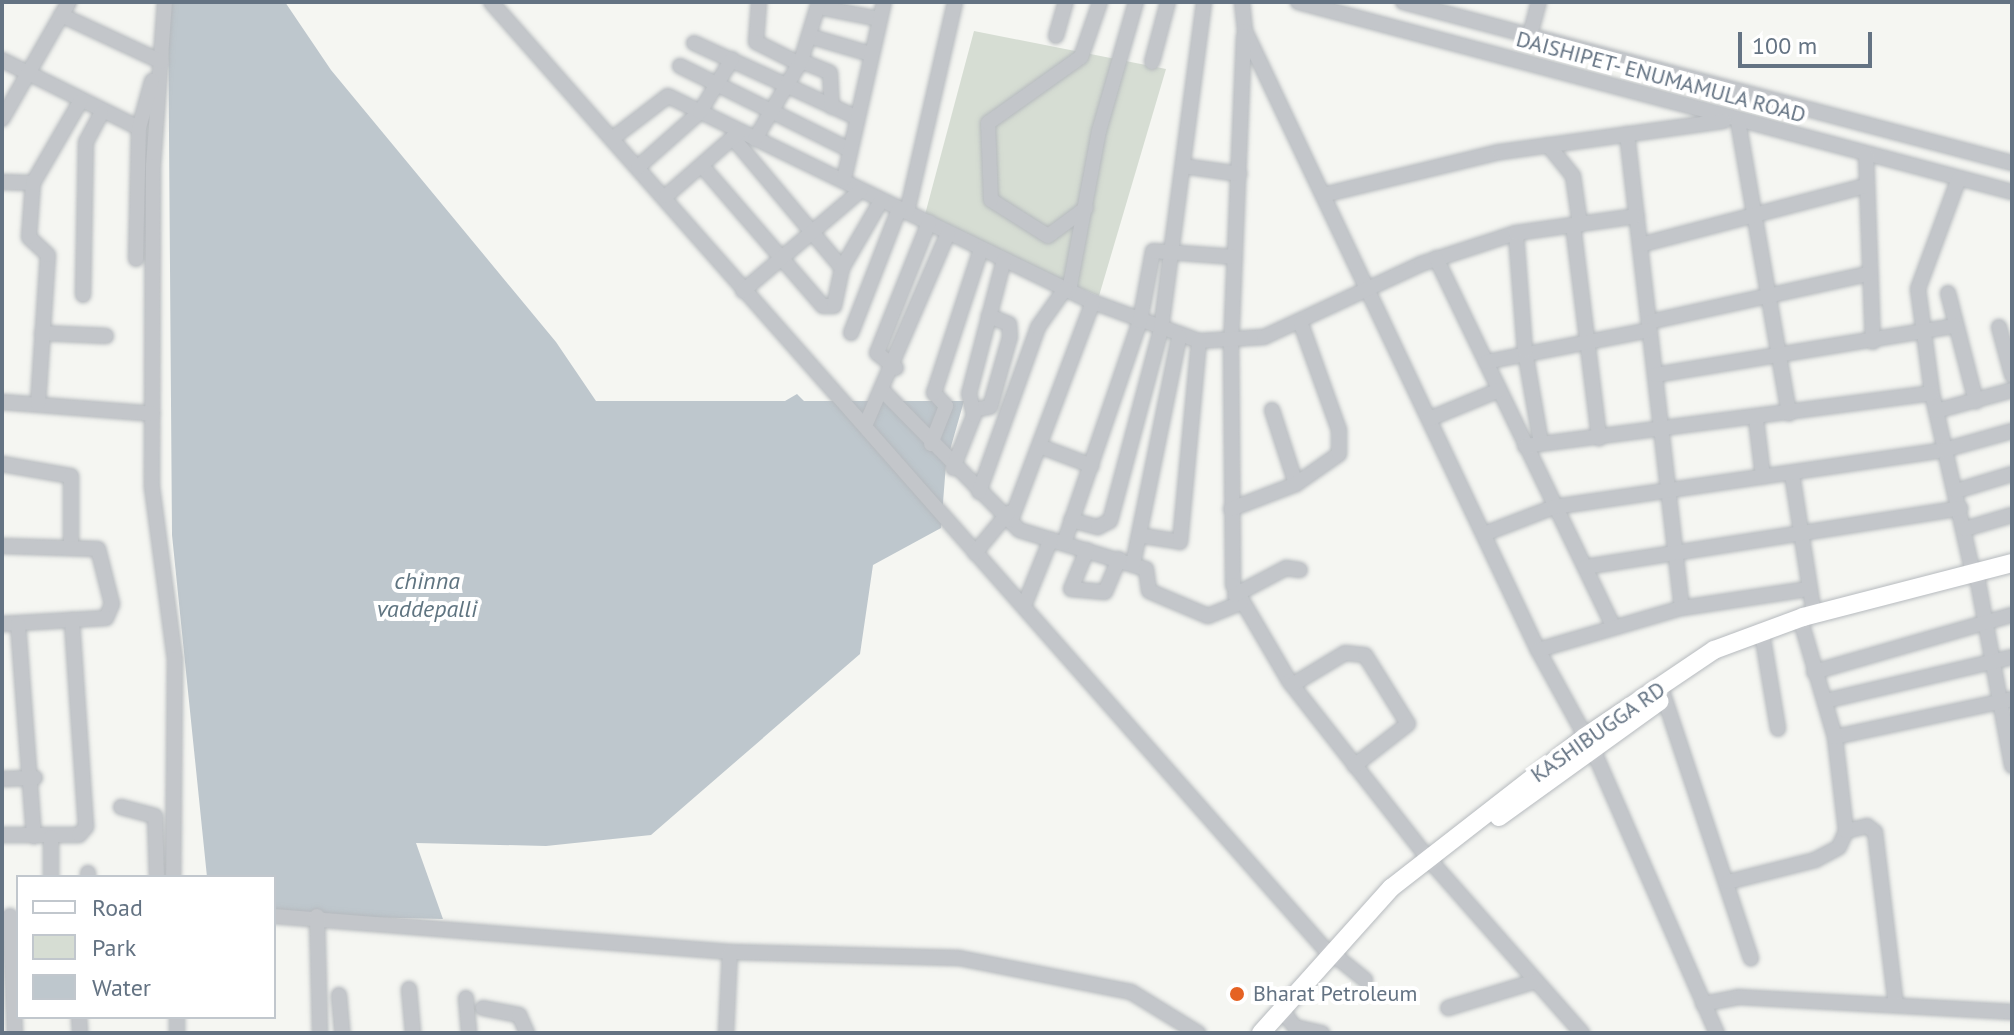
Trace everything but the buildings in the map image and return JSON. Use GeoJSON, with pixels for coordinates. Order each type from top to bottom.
{"type":"FeatureCollection","features":[{"type":"Feature","properties":{"kind":"main road","name":"KASHIBUGGA RD"},"geometry":{"type":"LineString","coordinates":[[1976,578],[2012,563]]}},
{"type":"Feature","properties":{"kind":"main road","name":"KASHIBUGGA RD"},"geometry":{"type":"LineString","coordinates":[[1275,1033],[1286,1014],[1333,956],[1431,861],[1740,635],[1976,578],[2012,574]]}},
{"type":"Feature","properties":{"kind":"main road","name":"KASHIBUGGA RD"},"geometry":{"type":"LineString","coordinates":[[1663,693],[1728,652],[1808,621]]}},
{"type":"Feature","properties":{"kind":"main road","name":"KASHIBUGGA RD"},"geometry":{"type":"LineString","coordinates":[[1261,1033],[1286,1014]]}},
{"type":"Feature","properties":{"kind":"street"},"geometry":{"type":"LineString","coordinates":[[165,2],[153,166],[153,414],[156,530],[175,659],[173,875]]}},
{"type":"Feature","properties":{"kind":"street"},"geometry":{"type":"LineString","coordinates":[[491,2],[666,196],[743,291],[1333,956],[1365,980]]}},
{"type":"Feature","properties":{"kind":"street"},"geometry":{"type":"LineString","coordinates":[[759,2],[756,42],[830,73],[832,107]]}},
{"type":"Feature","properties":{"kind":"street"},"geometry":{"type":"LineString","coordinates":[[844,179],[848,149],[884,2]]}},
{"type":"Feature","properties":{"kind":"street"},"geometry":{"type":"LineString","coordinates":[[851,333],[903,210],[955,2]]}},
{"type":"Feature","properties":{"kind":"street"},"geometry":{"type":"LineString","coordinates":[[1056,36],[1066,2]]}},
{"type":"Feature","properties":{"kind":"street"},"geometry":{"type":"LineString","coordinates":[[1086,208],[1048,236],[991,200],[988,123],[1081,57],[1100,2]]}},
{"type":"Feature","properties":{"kind":"street"},"geometry":{"type":"LineString","coordinates":[[979,492],[1038,327],[1067,290],[1136,2]]}},
{"type":"Feature","properties":{"kind":"street"},"geometry":{"type":"LineString","coordinates":[[1152,62],[1168,2]]}},
{"type":"Feature","properties":{"kind":"street"},"geometry":{"type":"LineString","coordinates":[[1071,520],[1098,527],[1110,521],[1161,329],[1204,2]]}},
{"type":"Feature","properties":{"kind":"street"},"geometry":{"type":"LineString","coordinates":[[1242,2],[1245,31],[1231,343],[1231,509],[1238,599],[1292,685],[1354,766],[1431,861],[1582,1033]]}},
{"type":"Feature","properties":{"kind":"street","name":"DAISHIPET- ENUMAMULA ROAD"},"geometry":{"type":"LineString","coordinates":[[1298,2],[2012,192]]}},
{"type":"Feature","properties":{"kind":"street"},"geometry":{"type":"LineString","coordinates":[[1403,2],[2012,163]]}},
{"type":"Feature","properties":{"kind":"street"},"geometry":{"type":"LineString","coordinates":[[1530,35],[1539,2]]}},
{"type":"Feature","properties":{"kind":"street"},"geometry":{"type":"LineString","coordinates":[[755,139],[800,62],[818,5],[879,19]]}},
{"type":"Feature","properties":{"kind":"street"},"geometry":{"type":"LineString","coordinates":[[2,119],[65,8],[159,61]]}},
{"type":"Feature","properties":{"kind":"street"},"geometry":{"type":"LineString","coordinates":[[1245,31],[1538,650],[1590,745],[1717,1033]]}},
{"type":"Feature","properties":{"kind":"street"},"geometry":{"type":"LineString","coordinates":[[809,36],[870,54]]}},
{"type":"Feature","properties":{"kind":"street"},"geometry":{"type":"LineString","coordinates":[[694,43],[856,117]]}},
{"type":"Feature","properties":{"kind":"street"},"geometry":{"type":"LineString","coordinates":[[638,167],[700,112],[732,59]]}},
{"type":"Feature","properties":{"kind":"street"},"geometry":{"type":"LineString","coordinates":[[2,60],[101,114],[139,128]]}},
{"type":"Feature","properties":{"kind":"street"},"geometry":{"type":"LineString","coordinates":[[136,259],[139,128],[159,61]]}},
{"type":"Feature","properties":{"kind":"street"},"geometry":{"type":"LineString","coordinates":[[680,66],[769,114],[848,149]]}},
{"type":"Feature","properties":{"kind":"street"},"geometry":{"type":"LineString","coordinates":[[613,138],[661,97],[700,112],[736,135],[842,268]]}},
{"type":"Feature","properties":{"kind":"street"},"geometry":{"type":"LineString","coordinates":[[38,404],[48,255],[29,237],[33,183],[80,102]]}},
{"type":"Feature","properties":{"kind":"street"},"geometry":{"type":"LineString","coordinates":[[83,295],[86,142],[101,114]]}},
{"type":"Feature","properties":{"kind":"street"},"geometry":{"type":"LineString","coordinates":[[1323,195],[1548,145],[1736,120],[1789,414]]}},
{"type":"Feature","properties":{"kind":"street"},"geometry":{"type":"LineString","coordinates":[[1627,134],[1682,608]]}},
{"type":"Feature","properties":{"kind":"street"},"geometry":{"type":"LineString","coordinates":[[736,135],[755,139],[844,179],[860,191],[1093,302],[1179,337],[1199,341],[1231,343],[1301,324],[1436,258],[1516,233],[1637,216]]}},
{"type":"Feature","properties":{"kind":"street"},"geometry":{"type":"LineString","coordinates":[[666,196],[736,135]]}},
{"type":"Feature","properties":{"kind":"street"},"geometry":{"type":"LineString","coordinates":[[1548,145],[1573,176],[1599,438]]}},
{"type":"Feature","properties":{"kind":"street"},"geometry":{"type":"LineString","coordinates":[[1866,154],[1868,274],[1873,342]]}},
{"type":"Feature","properties":{"kind":"street"},"geometry":{"type":"LineString","coordinates":[[702,166],[826,308],[834,306],[842,268],[881,201]]}},
{"type":"Feature","properties":{"kind":"street"},"geometry":{"type":"LineString","coordinates":[[1183,166],[1239,174]]}},
{"type":"Feature","properties":{"kind":"street"},"geometry":{"type":"LineString","coordinates":[[1959,178],[1919,272],[1923,334],[1944,450],[2007,700],[2012,766]]}},
{"type":"Feature","properties":{"kind":"street"},"geometry":{"type":"LineString","coordinates":[[2,182],[33,183]]}},
{"type":"Feature","properties":{"kind":"street"},"geometry":{"type":"LineString","coordinates":[[1640,245],[1754,212],[1865,186]]}},
{"type":"Feature","properties":{"kind":"street"},"geometry":{"type":"LineString","coordinates":[[743,291],[860,191]]}},
{"type":"Feature","properties":{"kind":"street"},"geometry":{"type":"LineString","coordinates":[[896,368],[876,356],[929,222]]}},
{"type":"Feature","properties":{"kind":"street"},"geometry":{"type":"LineString","coordinates":[[865,426],[896,368],[948,233]]}},
{"type":"Feature","properties":{"kind":"street"},"geometry":{"type":"LineString","coordinates":[[1516,233],[1525,351],[1541,443]]}},
{"type":"Feature","properties":{"kind":"street"},"geometry":{"type":"LineString","coordinates":[[931,444],[946,406],[934,393],[981,249]]}},
{"type":"Feature","properties":{"kind":"street"},"geometry":{"type":"LineString","coordinates":[[1024,606],[1071,520],[1092,466],[1140,321],[1153,251],[1235,257]]}},
{"type":"Feature","properties":{"kind":"street"},"geometry":{"type":"LineString","coordinates":[[1436,258],[1613,625]]}},
{"type":"Feature","properties":{"kind":"street"},"geometry":{"type":"LineString","coordinates":[[953,468],[974,410],[969,394],[1004,260]]}},
{"type":"Feature","properties":{"kind":"street"},"geometry":{"type":"LineString","coordinates":[[1486,362],[1649,326],[1769,293],[1868,274]]}},
{"type":"Feature","properties":{"kind":"street"},"geometry":{"type":"LineString","coordinates":[[1948,293],[1976,401]]}},
{"type":"Feature","properties":{"kind":"street"},"geometry":{"type":"LineString","coordinates":[[975,553],[1010,516],[1042,447],[1093,302]]}},
{"type":"Feature","properties":{"kind":"street"},"geometry":{"type":"LineString","coordinates":[[974,410],[990,407],[1010,337],[1009,324],[989,316]]}},
{"type":"Feature","properties":{"kind":"street"},"geometry":{"type":"LineString","coordinates":[[1231,509],[1296,484],[1341,447],[1301,324]]}},
{"type":"Feature","properties":{"kind":"street"},"geometry":{"type":"LineString","coordinates":[[1655,375],[1923,334],[1955,326]]}},
{"type":"Feature","properties":{"kind":"street"},"geometry":{"type":"LineString","coordinates":[[1999,327],[2012,375]]}},
{"type":"Feature","properties":{"kind":"street"},"geometry":{"type":"LineString","coordinates":[[42,333],[106,336]]}},
{"type":"Feature","properties":{"kind":"street"},"geometry":{"type":"LineString","coordinates":[[1133,564],[1144,536],[1179,337]]}},
{"type":"Feature","properties":{"kind":"street"},"geometry":{"type":"LineString","coordinates":[[1144,536],[1180,542],[1199,341]]}},
{"type":"Feature","properties":{"kind":"street"},"geometry":{"type":"LineString","coordinates":[[1429,419],[1499,390]]}},
{"type":"Feature","properties":{"kind":"street"},"geometry":{"type":"LineString","coordinates":[[1936,411],[2012,390]]}},
{"type":"Feature","properties":{"kind":"street"},"geometry":{"type":"LineString","coordinates":[[883,391],[953,468],[1010,516],[1057,541],[1148,570],[1149,591],[1208,616],[1286,568],[1300,570]]}},
{"type":"Feature","properties":{"kind":"street"},"geometry":{"type":"LineString","coordinates":[[1525,446],[1756,419],[1932,393]]}},
{"type":"Feature","properties":{"kind":"street"},"geometry":{"type":"LineString","coordinates":[[2,402],[153,414]]}},
{"type":"Feature","properties":{"kind":"street"},"geometry":{"type":"LineString","coordinates":[[1272,410],[1296,484]]}},
{"type":"Feature","properties":{"kind":"street"},"geometry":{"type":"LineString","coordinates":[[1756,419],[1763,477]]}},
{"type":"Feature","properties":{"kind":"street"},"geometry":{"type":"LineString","coordinates":[[1484,534],[1554,507],[1944,450],[2012,431]]}},
{"type":"Feature","properties":{"kind":"street"},"geometry":{"type":"LineString","coordinates":[[1042,447],[1092,466]]}},
{"type":"Feature","properties":{"kind":"street"},"geometry":{"type":"LineString","coordinates":[[2,464],[71,476],[71,547]]}},
{"type":"Feature","properties":{"kind":"street"},"geometry":{"type":"LineString","coordinates":[[1728,882],[1815,860],[1839,847],[1846,831],[1835,737],[1814,672],[1808,589],[1792,474]]}},
{"type":"Feature","properties":{"kind":"street"},"geometry":{"type":"LineString","coordinates":[[1956,491],[2012,474]]}},
{"type":"Feature","properties":{"kind":"street"},"geometry":{"type":"LineString","coordinates":[[1585,567],[1960,508]]}},
{"type":"Feature","properties":{"kind":"street"},"geometry":{"type":"LineString","coordinates":[[1965,529],[2012,515]]}},
{"type":"Feature","properties":{"kind":"street"},"geometry":{"type":"LineString","coordinates":[[2,546],[71,547],[104,553],[112,604],[106,618],[2,624]]}},
{"type":"Feature","properties":{"kind":"street"},"geometry":{"type":"LineString","coordinates":[[1087,550],[1074,590],[1105,592],[1119,559]]}},
{"type":"Feature","properties":{"kind":"street"},"geometry":{"type":"LineString","coordinates":[[1538,650],[1613,625],[1682,608],[1808,589]]}},
{"type":"Feature","properties":{"kind":"street"},"geometry":{"type":"LineString","coordinates":[[1814,672],[1988,618],[2012,615]]}},
{"type":"Feature","properties":{"kind":"street"},"geometry":{"type":"LineString","coordinates":[[2,835],[79,835],[86,827],[72,619]]}},
{"type":"Feature","properties":{"kind":"street"},"geometry":{"type":"LineString","coordinates":[[18,624],[35,778],[34,836]]}},
{"type":"Feature","properties":{"kind":"street"},"geometry":{"type":"LineString","coordinates":[[1763,639],[1778,729]]}},
{"type":"Feature","properties":{"kind":"street"},"geometry":{"type":"LineString","coordinates":[[1292,685],[1345,653],[1365,655],[1408,724],[1354,766]]}},
{"type":"Feature","properties":{"kind":"street"},"geometry":{"type":"LineString","coordinates":[[1825,701],[2012,657]]}},
{"type":"Feature","properties":{"kind":"street"},"geometry":{"type":"LineString","coordinates":[[1663,693],[1751,958]]}},
{"type":"Feature","properties":{"kind":"street"},"geometry":{"type":"LineString","coordinates":[[1835,737],[2007,700]]}},
{"type":"Feature","properties":{"kind":"street"},"geometry":{"type":"LineString","coordinates":[[2,779],[35,778]]}},
{"type":"Feature","properties":{"kind":"street"},"geometry":{"type":"LineString","coordinates":[[121,807],[155,816],[157,875]]}},
{"type":"Feature","properties":{"kind":"street"},"geometry":{"type":"LineString","coordinates":[[1846,831],[1867,826],[1875,832],[1896,1005]]}},
{"type":"Feature","properties":{"kind":"street"},"geometry":{"type":"LineString","coordinates":[[51,837],[51,875]]}},
{"type":"Feature","properties":{"kind":"street"},"geometry":{"type":"LineString","coordinates":[[10,916],[15,1033]]}},
{"type":"Feature","properties":{"kind":"street"},"geometry":{"type":"LineString","coordinates":[[276,916],[317,916],[730,952],[959,958],[1093,981],[1154,1003],[1198,1033]]}},
{"type":"Feature","properties":{"kind":"street"},"geometry":{"type":"LineString","coordinates":[[317,916],[320,1033]]}},
{"type":"Feature","properties":{"kind":"street"},"geometry":{"type":"LineString","coordinates":[[726,1033],[730,952]]}},
{"type":"Feature","properties":{"kind":"street"},"geometry":{"type":"LineString","coordinates":[[1448,1008],[1536,981]]}},
{"type":"Feature","properties":{"kind":"street"},"geometry":{"type":"LineString","coordinates":[[409,989],[413,1033]]}},
{"type":"Feature","properties":{"kind":"street"},"geometry":{"type":"LineString","coordinates":[[339,995],[342,1033]]}},
{"type":"Feature","properties":{"kind":"street"},"geometry":{"type":"LineString","coordinates":[[1703,1004],[1738,997],[2012,1012]]}},
{"type":"Feature","properties":{"kind":"street"},"geometry":{"type":"LineString","coordinates":[[466,998],[469,1033]]}},
{"type":"Feature","properties":{"kind":"street"},"geometry":{"type":"LineString","coordinates":[[483,1008],[519,1015],[527,1033]]}},
{"type":"Feature","properties":{"kind":"street"},"geometry":{"type":"LineString","coordinates":[[1286,1014],[1298,1029],[1322,1033]]}},
{"type":"Feature","properties":{"kind":"green space"},"geometry":{"type":"Polygon","coordinates":[[[974,31],[1166,69],[1099,296],[923,222],[974,31]]]}},
{"type":"Feature","properties":{"kind":"water","name":"chinna vaddepalli"},"geometry":{"type":"Polygon","coordinates":[[[168,2],[285,2],[331,70],[556,342],[596,401],[785,401],[797,394],[804,401],[964,401],[946,464],[941,528],[873,565],[860,654],[651,835],[546,846],[416,843],[443,919],[276,915],[276,875],[207,875],[172,535],[168,2]]]}},
{"type":"Feature","properties":{"kind":"place","name":"Bharat Petroleum"},"geometry":{"type":"Point","coordinates":[1237,994]}}]}
